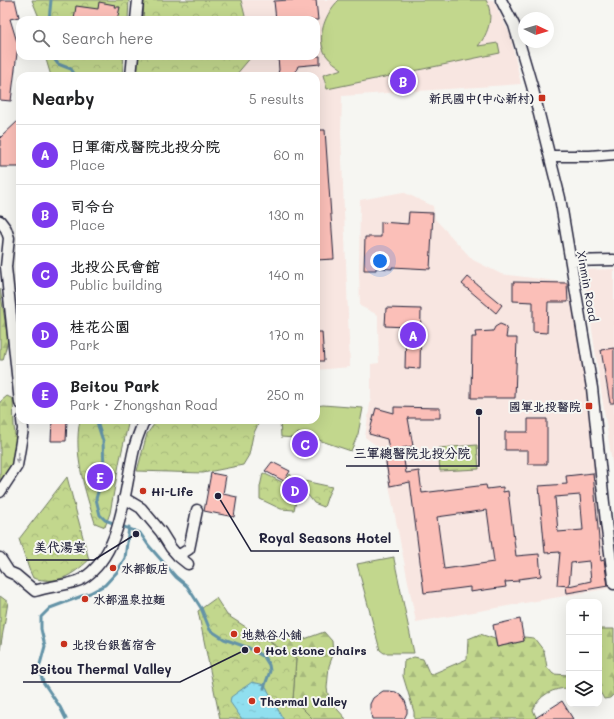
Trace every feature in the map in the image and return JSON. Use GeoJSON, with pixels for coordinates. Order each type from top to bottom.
{"type":"FeatureCollection","features":[{"type":"Feature","properties":{"kind":"street"},"geometry":{"type":"LineString","coordinates":[[136,16],[138,0]]}},
{"type":"Feature","properties":{"kind":"street","name":"Xinmin Road"},"geometry":{"type":"LineString","coordinates":[[501,0],[514,25],[534,93],[560,198],[592,388],[605,515],[614,584]]}},
{"type":"Feature","properties":{"kind":"street"},"geometry":{"type":"LineString","coordinates":[[131,72],[133,60]]}},
{"type":"Feature","properties":{"kind":"street"},"geometry":{"type":"LineString","coordinates":[[550,156],[590,156],[614,154]]}},
{"type":"Feature","properties":{"kind":"street"},"geometry":{"type":"LineString","coordinates":[[0,221],[6,229],[9,238],[6,267],[16,364]]}},
{"type":"Feature","properties":{"kind":"street"},"geometry":{"type":"LineString","coordinates":[[571,261],[614,260]]}},
{"type":"Feature","properties":{"kind":"street"},"geometry":{"type":"LineString","coordinates":[[0,492],[17,466],[22,424]]}},
{"type":"Feature","properties":{"kind":"street"},"geometry":{"type":"LineString","coordinates":[[0,558],[9,572],[16,575],[35,591],[81,580],[93,570],[104,557],[114,537],[124,498],[134,447],[143,424]]}},
{"type":"Feature","properties":{"kind":"street"},"geometry":{"type":"LineString","coordinates":[[124,498],[141,508],[178,556],[188,564]]}},
{"type":"Feature","properties":{"kind":"street"},"geometry":{"type":"LineString","coordinates":[[178,556],[189,549],[197,510]]}},
{"type":"Feature","properties":{"kind":"shaded area"},"geometry":{"type":"Polygon","coordinates":[[[241,0],[493,0],[510,34],[521,84],[342,96],[341,133],[350,367],[320,370],[320,72],[238,72],[249,60],[320,60],[320,16],[245,16],[241,0]]]}},
{"type":"Feature","properties":{"kind":"shaded area"},"geometry":{"type":"Polygon","coordinates":[[[403,192],[433,206],[435,219],[473,260],[501,274],[556,281],[571,281],[592,426],[594,464],[611,588],[416,622],[382,450],[365,437],[371,398],[371,364],[379,363],[378,315],[360,306],[360,200],[403,192]]]}},
{"type":"Feature","properties":{"kind":"shaded area"},"geometry":{"type":"Polygon","coordinates":[[[614,269],[614,476],[583,270],[614,269]]]}},
{"type":"Feature","properties":{"kind":"green space"},"geometry":{"type":"Polygon","coordinates":[[[32,0],[129,0],[128,16],[38,16],[32,0]]]}},
{"type":"Feature","properties":{"kind":"green space"},"geometry":{"type":"Polygon","coordinates":[[[144,0],[241,0],[245,16],[143,16],[144,0]]]}},
{"type":"Feature","properties":{"kind":"green space"},"geometry":{"type":"Polygon","coordinates":[[[339,0],[486,0],[490,12],[489,24],[482,41],[478,46],[498,43],[500,53],[327,89],[323,75],[342,69],[326,55],[323,48],[322,33],[326,18],[339,0]]]}},
{"type":"Feature","properties":{"kind":"green space"},"geometry":{"type":"Polygon","coordinates":[[[46,60],[124,60],[122,72],[50,72],[46,60]]]}},
{"type":"Feature","properties":{"kind":"green space"},"geometry":{"type":"Polygon","coordinates":[[[138,60],[249,60],[238,72],[136,72],[138,60]]]}},
{"type":"Feature","properties":{"kind":"green space"},"geometry":{"type":"Polygon","coordinates":[[[0,289],[8,340],[3,360],[0,360],[0,289]]]}},
{"type":"Feature","properties":{"kind":"green space"},"geometry":{"type":"Polygon","coordinates":[[[7,396],[13,399],[16,442],[12,469],[0,485],[0,402],[7,396]]]}},
{"type":"Feature","properties":{"kind":"green space"},"geometry":{"type":"Polygon","coordinates":[[[320,405],[363,408],[358,434],[351,451],[298,433],[295,438],[281,437],[280,424],[320,424],[320,405]]]}},
{"type":"Feature","properties":{"kind":"green space"},"geometry":{"type":"Polygon","coordinates":[[[79,424],[128,424],[110,513],[105,527],[95,523],[87,498],[79,459],[78,433],[79,424]]]}},
{"type":"Feature","properties":{"kind":"green space"},"geometry":{"type":"Polygon","coordinates":[[[154,424],[258,424],[253,435],[249,455],[243,465],[203,473],[137,471],[147,434],[154,424]]]}},
{"type":"Feature","properties":{"kind":"green space"},"geometry":{"type":"Polygon","coordinates":[[[477,445],[479,469],[440,471],[438,448],[477,445]]]}},
{"type":"Feature","properties":{"kind":"green space"},"geometry":{"type":"Polygon","coordinates":[[[263,473],[284,483],[290,474],[295,479],[332,487],[324,507],[314,503],[308,495],[298,493],[294,510],[281,509],[260,499],[260,487],[263,473]]]}},
{"type":"Feature","properties":{"kind":"green space"},"geometry":{"type":"Polygon","coordinates":[[[67,477],[89,560],[76,571],[64,578],[57,580],[42,580],[33,578],[19,539],[67,477]]]}},
{"type":"Feature","properties":{"kind":"green space"},"geometry":{"type":"Polygon","coordinates":[[[394,557],[414,653],[384,653],[380,650],[357,564],[394,557]]]}},
{"type":"Feature","properties":{"kind":"green space"},"geometry":{"type":"Polygon","coordinates":[[[0,596],[8,602],[0,650],[0,596]]]}},
{"type":"Feature","properties":{"kind":"green space"},"geometry":{"type":"Polygon","coordinates":[[[216,598],[227,615],[296,659],[293,699],[313,719],[220,719],[198,611],[216,598]]]}},
{"type":"Feature","properties":{"kind":"green space"},"geometry":{"type":"Polygon","coordinates":[[[602,629],[614,629],[614,673],[612,678],[614,694],[610,698],[604,699],[602,695],[602,629]]]}},
{"type":"Feature","properties":{"kind":"green space"},"geometry":{"type":"Polygon","coordinates":[[[324,632],[332,641],[333,655],[329,666],[327,688],[329,700],[346,719],[313,719],[293,699],[296,659],[270,642],[273,636],[284,635],[299,641],[324,632]]]}},
{"type":"Feature","properties":{"kind":"green space"},"geometry":{"type":"Polygon","coordinates":[[[480,634],[495,639],[497,647],[524,641],[524,637],[534,638],[544,651],[547,667],[553,674],[566,675],[566,688],[557,689],[547,693],[539,700],[533,710],[537,719],[414,719],[414,712],[403,676],[404,661],[414,657],[423,659],[430,675],[467,659],[468,639],[480,634]]]}},
{"type":"Feature","properties":{"kind":"water","name":"Thermal Valley"},"geometry":{"type":"Polygon","coordinates":[[[252,682],[265,685],[283,719],[242,719],[230,702],[231,697],[252,682]]]}},
{"type":"Feature","properties":{"kind":"building"},"geometry":{"type":"Polygon","coordinates":[[[0,0],[15,0],[19,16],[10,19],[16,38],[16,60],[11,101],[0,100],[0,0]]]}},
{"type":"Feature","properties":{"kind":"building"},"geometry":{"type":"Polygon","coordinates":[[[316,0],[318,16],[276,16],[274,1],[316,0]]]}},
{"type":"Feature","properties":{"kind":"building"},"geometry":{"type":"Polygon","coordinates":[[[99,2],[115,5],[114,7],[120,7],[118,16],[75,16],[76,6],[98,9],[99,2]]]}},
{"type":"Feature","properties":{"kind":"building"},"geometry":{"type":"Polygon","coordinates":[[[278,60],[320,60],[320,64],[298,66],[296,72],[278,72],[278,60]]]}},
{"type":"Feature","properties":{"kind":"building"},"geometry":{"type":"Polygon","coordinates":[[[409,73],[411,76],[411,88],[398,90],[394,77],[396,75],[409,73]]]}},
{"type":"Feature","properties":{"kind":"building"},"geometry":{"type":"Polygon","coordinates":[[[16,123],[16,167],[0,167],[0,138],[16,123]]]}},
{"type":"Feature","properties":{"kind":"building"},"geometry":{"type":"Polygon","coordinates":[[[320,130],[325,130],[334,259],[320,260],[320,130]]]}},
{"type":"Feature","properties":{"kind":"building"},"geometry":{"type":"Polygon","coordinates":[[[409,212],[433,213],[430,269],[392,267],[392,269],[376,268],[376,270],[364,270],[365,237],[381,237],[381,222],[408,224],[409,212]]]}},
{"type":"Feature","properties":{"kind":"building"},"geometry":{"type":"Polygon","coordinates":[[[468,277],[502,305],[496,313],[462,284],[468,277]]]}},
{"type":"Feature","properties":{"kind":"building"},"geometry":{"type":"Polygon","coordinates":[[[513,282],[567,283],[568,302],[548,302],[547,333],[533,332],[533,302],[513,301],[513,282]]]}},
{"type":"Feature","properties":{"kind":"building"},"geometry":{"type":"Polygon","coordinates":[[[386,308],[421,309],[420,369],[405,368],[406,327],[385,326],[386,308]]]}},
{"type":"Feature","properties":{"kind":"building"},"geometry":{"type":"Polygon","coordinates":[[[500,324],[505,326],[507,331],[506,338],[517,338],[515,398],[471,398],[472,337],[476,337],[475,332],[493,331],[495,327],[500,324]]]}},
{"type":"Feature","properties":{"kind":"building"},"geometry":{"type":"Polygon","coordinates":[[[320,332],[322,332],[324,361],[320,361],[320,332]]]}},
{"type":"Feature","properties":{"kind":"building"},"geometry":{"type":"Polygon","coordinates":[[[614,348],[614,403],[610,403],[601,350],[614,348]]]}},
{"type":"Feature","properties":{"kind":"building"},"geometry":{"type":"Polygon","coordinates":[[[394,407],[440,408],[440,418],[408,418],[413,446],[402,448],[406,473],[419,471],[422,493],[486,485],[487,489],[503,487],[503,492],[508,491],[516,556],[539,554],[541,576],[518,579],[519,581],[505,582],[506,587],[470,592],[470,587],[424,593],[410,482],[390,486],[385,457],[390,456],[387,439],[369,434],[376,408],[394,413],[394,407]],[[487,510],[437,517],[444,569],[494,562],[487,510]]]}},
{"type":"Feature","properties":{"kind":"building"},"geometry":{"type":"Polygon","coordinates":[[[528,419],[547,419],[547,464],[528,464],[528,450],[505,450],[505,432],[528,432],[528,419]]]}},
{"type":"Feature","properties":{"kind":"building"},"geometry":{"type":"Polygon","coordinates":[[[52,424],[67,424],[66,441],[51,441],[52,424]]]}},
{"type":"Feature","properties":{"kind":"building"},"geometry":{"type":"Polygon","coordinates":[[[298,435],[316,441],[312,453],[294,447],[298,435]]]}},
{"type":"Feature","properties":{"kind":"building"},"geometry":{"type":"Polygon","coordinates":[[[272,462],[290,471],[284,481],[265,471],[272,462]]]}},
{"type":"Feature","properties":{"kind":"building"},"geometry":{"type":"Polygon","coordinates":[[[211,473],[226,476],[223,494],[237,497],[234,517],[204,511],[211,473]]]}},
{"type":"Feature","properties":{"kind":"building"},"geometry":{"type":"Polygon","coordinates":[[[593,473],[601,561],[604,560],[608,586],[567,593],[566,586],[569,586],[557,585],[560,552],[545,553],[539,486],[567,484],[566,476],[593,473]],[[580,495],[555,497],[558,532],[583,530],[580,495]],[[589,561],[571,563],[569,586],[591,581],[589,561]]]}},
{"type":"Feature","properties":{"kind":"building"},"geometry":{"type":"Polygon","coordinates":[[[520,619],[524,641],[497,647],[493,625],[520,619]]]}},
{"type":"Feature","properties":{"kind":"building"},"geometry":{"type":"Polygon","coordinates":[[[383,691],[396,692],[405,701],[407,713],[404,719],[372,719],[370,704],[373,698],[383,691]]]}},
{"type":"Feature","properties":{"kind":"building"},"geometry":{"type":"Polygon","coordinates":[[[562,701],[573,719],[534,719],[562,701]]]}},
{"type":"Feature","properties":{"kind":"waterway"},"geometry":{"type":"LineString","coordinates":[[49,16],[51,0]]}},
{"type":"Feature","properties":{"kind":"waterway"},"geometry":{"type":"LineString","coordinates":[[55,60],[58,64],[71,69],[73,72]]}},
{"type":"Feature","properties":{"kind":"waterway"},"geometry":{"type":"LineString","coordinates":[[98,424],[103,441],[104,470],[96,499],[100,515],[105,520],[140,533],[149,546],[176,577],[187,586],[201,608],[210,630],[224,639],[249,648],[264,657],[269,665],[270,671],[264,688]]}},
{"type":"Feature","properties":{"kind":"waterway"},"geometry":{"type":"LineString","coordinates":[[66,719],[60,707],[43,682],[39,668],[45,646],[41,629],[41,617],[50,608],[90,593],[105,585],[117,572],[125,558],[129,527]]}},
{"type":"Feature","properties":{"kind":"place","name":"司令台"},"geometry":{"type":"Point","coordinates":[403,81]}},
{"type":"Feature","properties":{"kind":"place","name":"新民國中(中心新村)"},"geometry":{"type":"Point","coordinates":[542,98]}},
{"type":"Feature","properties":{"kind":"place","name":"日軍衛戍醫院北投分院"},"geometry":{"type":"Point","coordinates":[413,335]}},
{"type":"Feature","properties":{"kind":"place","name":"國軍北投醫院"},"geometry":{"type":"Point","coordinates":[589,406]}},
{"type":"Feature","properties":{"kind":"place","name":"三軍總醫院北投分院"},"geometry":{"type":"Point","coordinates":[479,412]}},
{"type":"Feature","properties":{"kind":"place","name":"北投公民會館"},"geometry":{"type":"Point","coordinates":[305,444]}},
{"type":"Feature","properties":{"kind":"place","name":"Beitou Park"},"geometry":{"type":"Point","coordinates":[100,477]}},
{"type":"Feature","properties":{"kind":"place","name":"桂花公園"},"geometry":{"type":"Point","coordinates":[295,490]}},
{"type":"Feature","properties":{"kind":"place","name":"Hi-Life"},"geometry":{"type":"Point","coordinates":[143,491]}},
{"type":"Feature","properties":{"kind":"place","name":"Royal Seasons Hotel"},"geometry":{"type":"Point","coordinates":[218,496]}},
{"type":"Feature","properties":{"kind":"place","name":"美代湯宴"},"geometry":{"type":"Point","coordinates":[136,534]}},
{"type":"Feature","properties":{"kind":"place","name":"水都飯店"},"geometry":{"type":"Point","coordinates":[113,568]}},
{"type":"Feature","properties":{"kind":"place","name":"水都溫泉拉麵"},"geometry":{"type":"Point","coordinates":[85,599]}},
{"type":"Feature","properties":{"kind":"place","name":"地熱谷小舖"},"geometry":{"type":"Point","coordinates":[234,634]}},
{"type":"Feature","properties":{"kind":"place","name":"北投台銀舊宿舍"},"geometry":{"type":"Point","coordinates":[64,644]}},
{"type":"Feature","properties":{"kind":"place","name":"Beitou Thermal Valley"},"geometry":{"type":"Point","coordinates":[245,650]}},
{"type":"Feature","properties":{"kind":"place","name":"Hot stone chairs"},"geometry":{"type":"Point","coordinates":[257,650]}},
{"type":"Feature","properties":{"kind":"place","name":"Thermal Valley"},"geometry":{"type":"Point","coordinates":[252,701]}}]}
